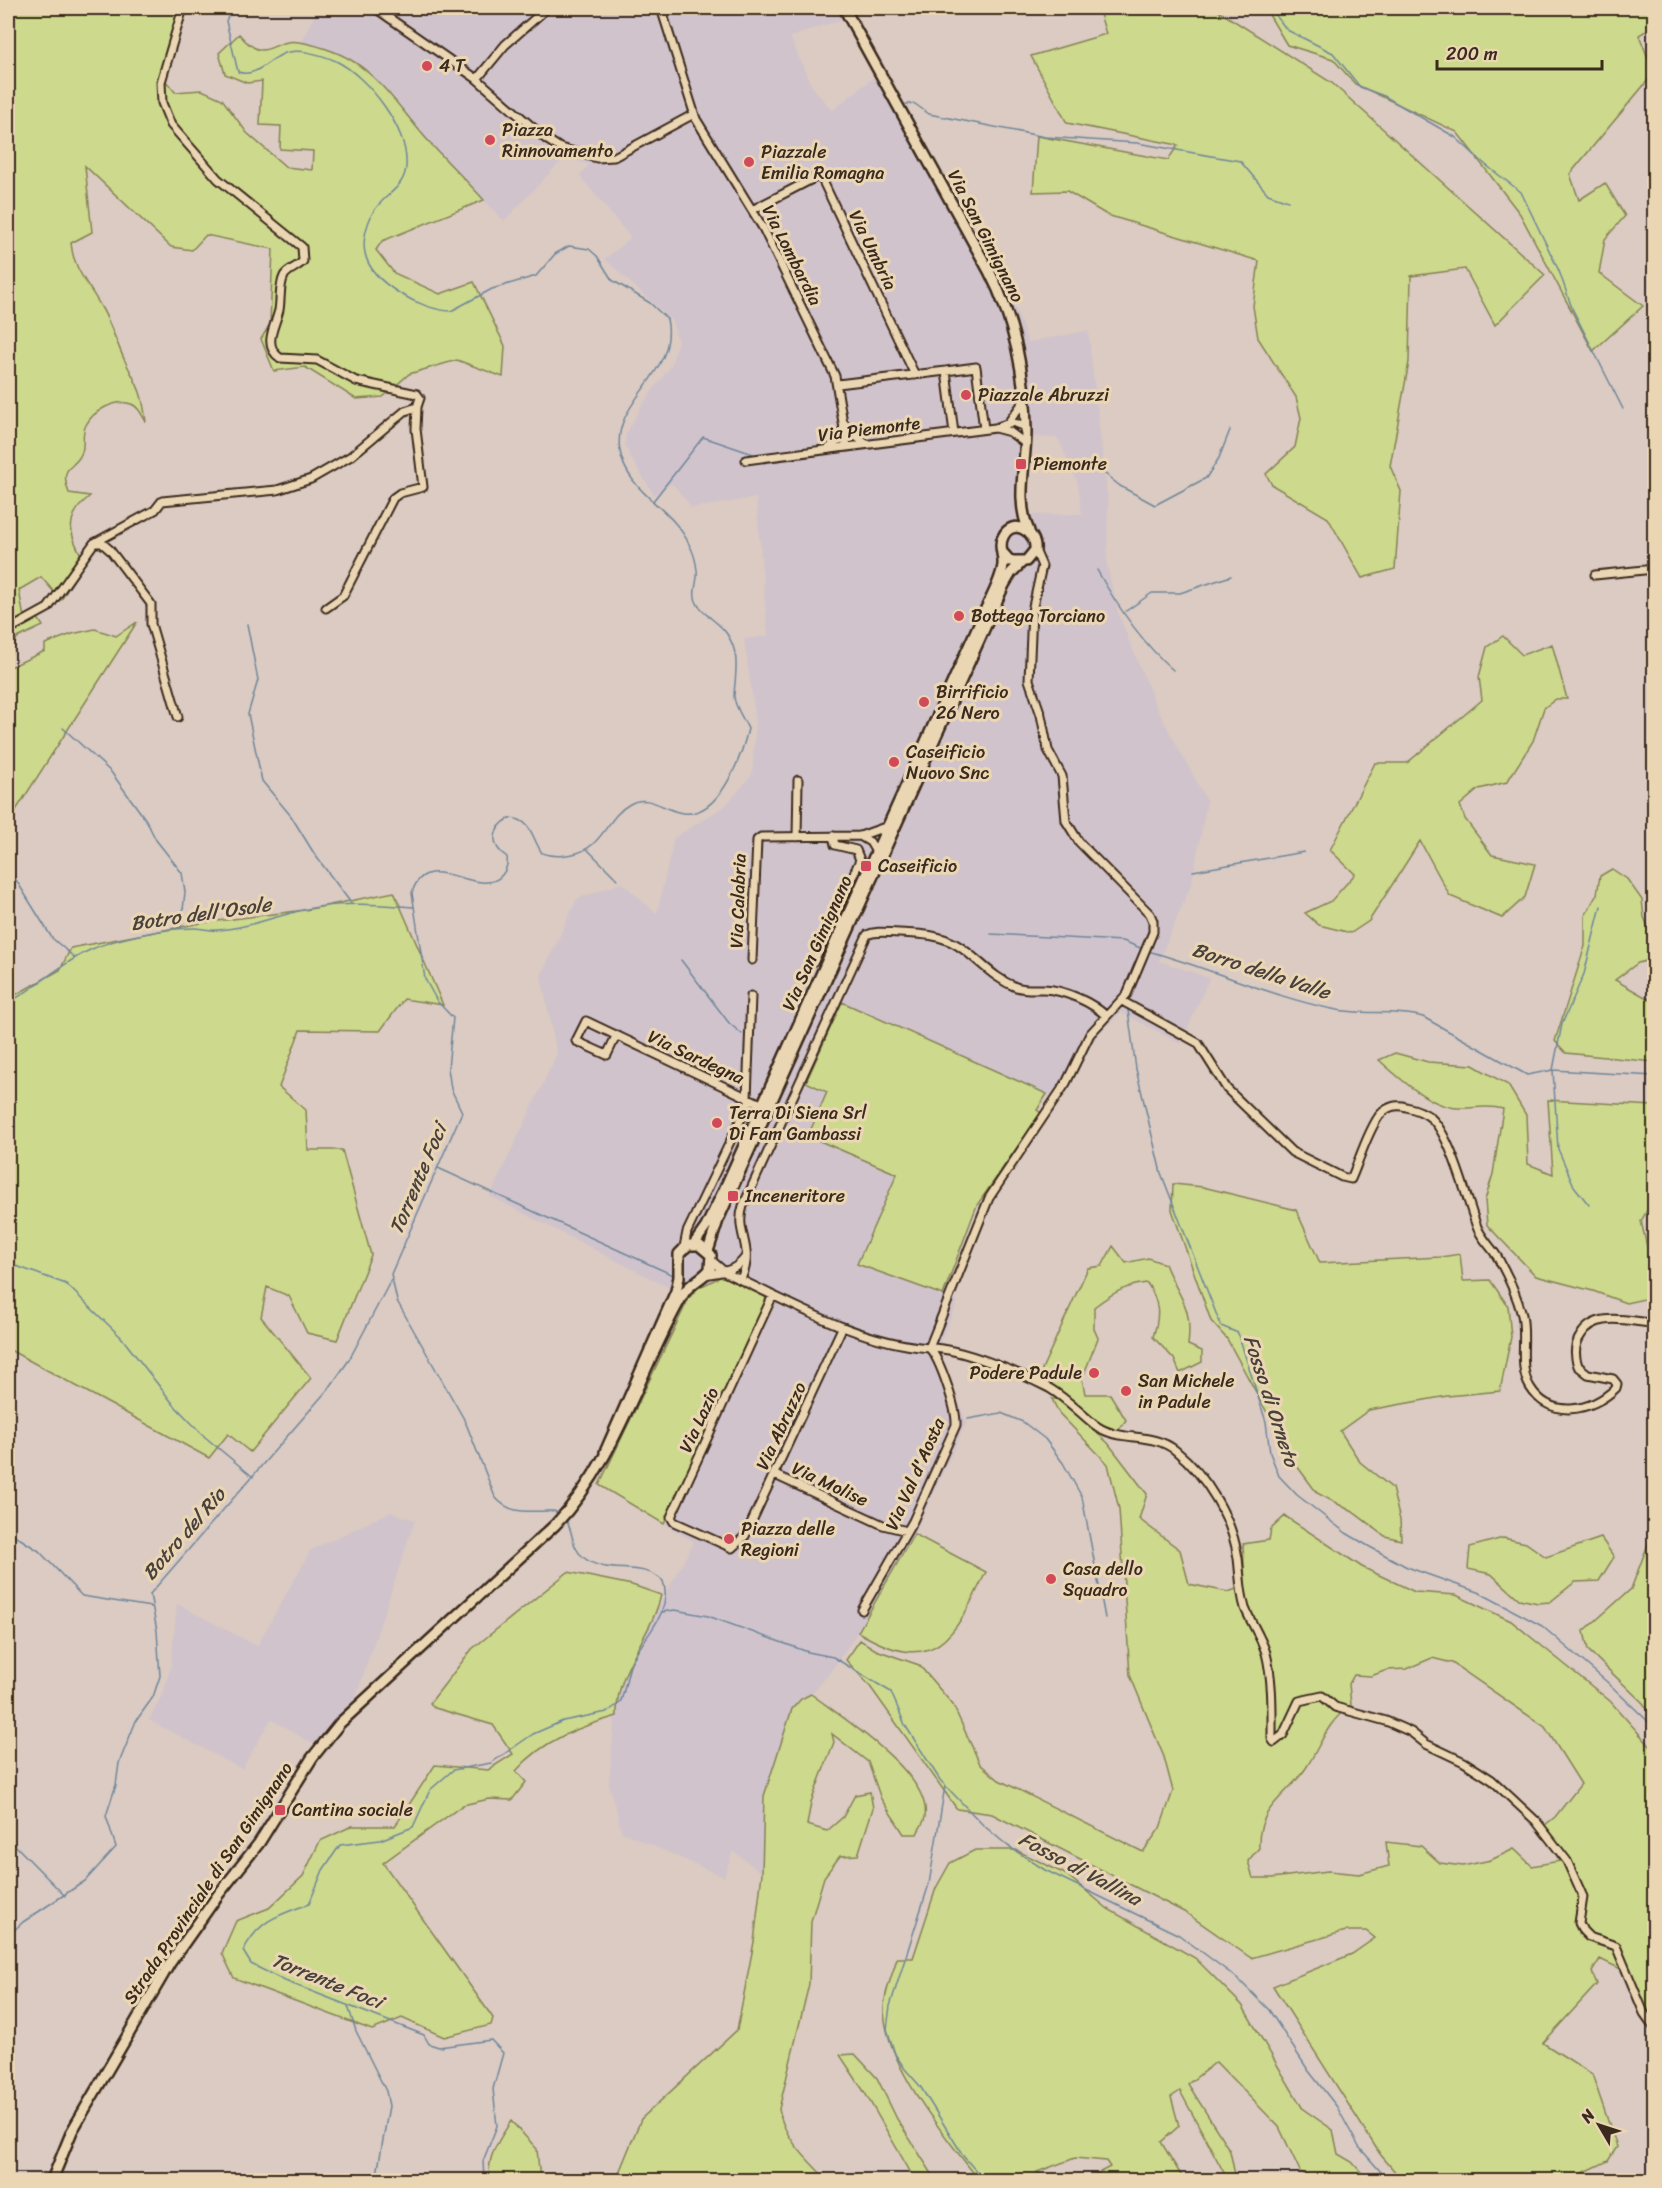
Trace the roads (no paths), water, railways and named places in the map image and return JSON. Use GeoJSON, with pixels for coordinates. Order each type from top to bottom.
{"type":"FeatureCollection","features":[{"type":"Feature","properties":{"kind":"main road","name":"Via San Gimignano"},"geometry":{"type":"LineString","coordinates":[[844,8],[997,287],[1011,326],[1024,401],[1026,444],[1022,502],[1029,531]]}},
{"type":"Feature","properties":{"kind":"main road","name":"Via San Gimignano"},"geometry":{"type":"LineString","coordinates":[[1010,529],[1022,502]]}},
{"type":"Feature","properties":{"kind":"main road"},"geometry":{"type":"LineString","coordinates":[[1021,528],[1029,531],[1035,539],[1035,550],[1025,560],[1011,561],[1002,552],[1002,538],[1010,529],[1021,528]]}},
{"type":"Feature","properties":{"kind":"main road","name":"Via San Gimignano"},"geometry":{"type":"LineString","coordinates":[[606,1452],[676,1291],[679,1270],[677,1258],[689,1246],[712,1214],[763,1105],[998,579],[1003,565],[1002,552]]}},
{"type":"Feature","properties":{"kind":"main road","name":"Via San Gimignano"},"geometry":{"type":"LineString","coordinates":[[708,1251],[717,1220],[1004,585],[1011,573],[1025,560]]}},
{"type":"Feature","properties":{"kind":"main road"},"geometry":{"type":"LineString","coordinates":[[606,1452],[682,1297],[712,1261],[708,1251],[689,1246]]}},
{"type":"Feature","properties":{"kind":"main road"},"geometry":{"type":"LineString","coordinates":[[679,1270],[685,1276],[701,1277]]}},
{"type":"Feature","properties":{"kind":"main road","name":"Strada Provinciale di San Gimignano"},"geometry":{"type":"LineString","coordinates":[[52,2181],[72,2131],[170,1963],[218,1895],[259,1843],[320,1746],[340,1723],[555,1525],[572,1507],[591,1480],[606,1452]]}},
{"type":"Feature","properties":{"kind":"street"},"geometry":{"type":"LineString","coordinates":[[183,8],[161,82],[162,103],[171,125],[218,179],[302,247],[303,261],[285,274],[282,282],[279,311],[271,334],[271,348],[280,358],[317,360],[356,381],[417,394],[420,398],[417,407],[416,429],[423,487],[400,493],[393,498],[343,596],[326,608]]}},
{"type":"Feature","properties":{"kind":"street"},"geometry":{"type":"LineString","coordinates":[[375,8],[477,79],[556,146],[592,157],[611,158],[694,114]]}},
{"type":"Feature","properties":{"kind":"street"},"geometry":{"type":"LineString","coordinates":[[477,79],[505,45],[547,8]]}},
{"type":"Feature","properties":{"kind":"street","name":"Via Lombardia"},"geometry":{"type":"LineString","coordinates":[[661,8],[694,114],[753,210],[838,384],[848,446]]}},
{"type":"Feature","properties":{"kind":"street","name":"Via Umbria"},"geometry":{"type":"LineString","coordinates":[[753,210],[820,175],[915,375]]}},
{"type":"Feature","properties":{"kind":"street"},"geometry":{"type":"LineString","coordinates":[[838,384],[976,367],[984,429]]}},
{"type":"Feature","properties":{"kind":"street"},"geometry":{"type":"LineString","coordinates":[[946,371],[954,433]]}},
{"type":"Feature","properties":{"kind":"street"},"geometry":{"type":"LineString","coordinates":[[1008,423],[1024,401]]}},
{"type":"Feature","properties":{"kind":"street"},"geometry":{"type":"LineString","coordinates":[[8,630],[48,608],[94,543],[155,510],[162,501],[277,490],[311,479],[351,456],[405,411],[417,407]]}},
{"type":"Feature","properties":{"kind":"street"},"geometry":{"type":"LineString","coordinates":[[844,422],[855,436],[868,444]]}},
{"type":"Feature","properties":{"kind":"street"},"geometry":{"type":"LineString","coordinates":[[828,449],[840,437],[844,422]]}},
{"type":"Feature","properties":{"kind":"street"},"geometry":{"type":"LineString","coordinates":[[1008,423],[1018,423],[1026,427]]}},
{"type":"Feature","properties":{"kind":"street","name":"Via Piemonte"},"geometry":{"type":"LineString","coordinates":[[746,460],[995,428],[1008,423]]}},
{"type":"Feature","properties":{"kind":"street"},"geometry":{"type":"LineString","coordinates":[[995,428],[1010,432],[1026,444]]}},
{"type":"Feature","properties":{"kind":"street"},"geometry":{"type":"LineString","coordinates":[[94,543],[102,543],[110,550],[151,604],[152,624],[178,717]]}},
{"type":"Feature","properties":{"kind":"street"},"geometry":{"type":"LineString","coordinates":[[929,1348],[986,1202],[1066,1083],[1089,1036],[1122,1001],[1153,928],[1152,917],[1081,845],[1066,821],[1062,776],[1049,753],[1041,715],[1029,680],[1032,611],[1042,563],[1035,550]]}},
{"type":"Feature","properties":{"kind":"street"},"geometry":{"type":"LineString","coordinates":[[1025,560],[1040,572]]}},
{"type":"Feature","properties":{"kind":"street"},"geometry":{"type":"LineString","coordinates":[[1595,575],[1654,569]]}},
{"type":"Feature","properties":{"kind":"street"},"geometry":{"type":"LineString","coordinates":[[797,837],[798,780]]}},
{"type":"Feature","properties":{"kind":"street","name":"Via Calabria"},"geometry":{"type":"LineString","coordinates":[[752,960],[756,842],[761,837],[860,836],[888,826]]}},
{"type":"Feature","properties":{"kind":"street"},"geometry":{"type":"LineString","coordinates":[[814,961],[860,860],[853,848],[834,845],[833,836]]}},
{"type":"Feature","properties":{"kind":"street"},"geometry":{"type":"LineString","coordinates":[[860,836],[870,842],[876,852]]}},
{"type":"Feature","properties":{"kind":"street"},"geometry":{"type":"LineString","coordinates":[[738,1278],[747,1254],[740,1222],[745,1202],[868,934],[879,932],[920,934],[942,939],[961,948],[988,972],[1004,982],[1022,989],[1046,989],[1064,994],[1094,1005],[1106,1016]]}},
{"type":"Feature","properties":{"kind":"street"},"geometry":{"type":"LineString","coordinates":[[689,1246],[689,1228],[748,1099],[751,996]]}},
{"type":"Feature","properties":{"kind":"street"},"geometry":{"type":"LineString","coordinates":[[1122,1001],[1197,1043],[1227,1089],[1292,1152],[1342,1177],[1351,1179],[1379,1116],[1387,1108],[1399,1105],[1414,1108],[1432,1119],[1455,1162],[1478,1230],[1504,1271],[1522,1316],[1527,1380],[1544,1402],[1564,1411],[1571,1411],[1598,1400],[1616,1388],[1617,1384],[1613,1379],[1588,1374],[1578,1366],[1575,1350],[1578,1340],[1588,1326],[1599,1320],[1651,1323]]}},
{"type":"Feature","properties":{"kind":"street","name":"Via Sardegna"},"geometry":{"type":"LineString","coordinates":[[616,1036],[607,1055],[576,1041],[586,1022],[616,1036],[748,1099],[763,1105]]}},
{"type":"Feature","properties":{"kind":"street"},"geometry":{"type":"LineString","coordinates":[[712,1261],[726,1273],[842,1328],[897,1344],[955,1351],[1049,1388],[1107,1434],[1155,1438],[1174,1449],[1192,1465],[1209,1487],[1231,1534],[1238,1556],[1240,1585],[1246,1609],[1256,1627],[1266,1654],[1274,1742],[1279,1741],[1294,1706],[1304,1698],[1322,1696],[1335,1707],[1399,1726],[1492,1780],[1551,1837],[1574,1872],[1583,1897],[1580,1923],[1583,1931],[1589,1937],[1616,1946],[1644,2013],[1654,2027]]}},
{"type":"Feature","properties":{"kind":"street"},"geometry":{"type":"LineString","coordinates":[[701,1277],[726,1273],[743,1266]]}},
{"type":"Feature","properties":{"kind":"street"},"geometry":{"type":"LineString","coordinates":[[743,1266],[752,1285]]}},
{"type":"Feature","properties":{"kind":"street","name":"Via Lazio"},"geometry":{"type":"LineString","coordinates":[[745,1536],[731,1548],[674,1522],[671,1516],[773,1294]]}},
{"type":"Feature","properties":{"kind":"street","name":"Via Abruzzo"},"geometry":{"type":"LineString","coordinates":[[745,1536],[842,1328]]}},
{"type":"Feature","properties":{"kind":"street","name":"Via Val d'Aosta"},"geometry":{"type":"LineString","coordinates":[[862,1610],[907,1531],[956,1423],[937,1358],[929,1348]]}},
{"type":"Feature","properties":{"kind":"street","name":"Via Molise"},"geometry":{"type":"LineString","coordinates":[[775,1475],[883,1525],[907,1531]]}},
{"type":"Feature","properties":{"kind":"waterway","name":"Torrente Foci"},"geometry":{"type":"LineString","coordinates":[[232,8],[226,21],[238,72],[251,73],[289,52],[324,56],[336,61],[361,79],[394,121],[405,152],[406,167],[397,187],[376,207],[372,214],[364,243],[369,264],[387,285],[426,306],[451,311],[492,289],[536,276],[555,254],[569,246],[589,249],[597,256],[612,280],[650,303],[667,319],[668,339],[663,356],[625,417],[620,433],[620,451],[624,466],[631,478],[682,531],[689,544],[697,570],[696,601],[701,609],[724,630],[734,649],[736,657],[734,700],[748,729],[740,756],[725,786],[705,808],[692,813],[678,812],[648,801],[636,801],[615,816],[598,839],[583,851],[558,856],[542,853],[527,826],[517,819],[510,818],[499,827],[495,837],[497,847],[507,857],[507,866],[502,875],[492,881],[481,882],[441,873],[429,874],[419,880],[412,893],[425,979],[437,1001],[453,1018],[448,1068],[451,1089],[462,1112],[391,1274],[397,1301],[465,1421],[495,1497],[515,1510],[554,1511],[559,1514]]}},
{"type":"Feature","properties":{"kind":"waterway"},"geometry":{"type":"LineString","coordinates":[[1270,8],[1287,30],[1333,53],[1360,87],[1384,96],[1455,137],[1521,192],[1559,271],[1572,308],[1623,409]]}},
{"type":"Feature","properties":{"kind":"waterway"},"geometry":{"type":"LineString","coordinates":[[906,104],[915,104],[929,114],[1045,137],[1137,143],[1240,161],[1268,194],[1288,201]]}},
{"type":"Feature","properties":{"kind":"waterway"},"geometry":{"type":"LineString","coordinates":[[1104,473],[1120,486],[1155,505],[1206,478],[1219,458],[1230,430]]}},
{"type":"Feature","properties":{"kind":"waterway"},"geometry":{"type":"LineString","coordinates":[[653,501],[703,437],[753,454]]}},
{"type":"Feature","properties":{"kind":"waterway"},"geometry":{"type":"LineString","coordinates":[[1097,570],[1131,623],[1173,670]]}},
{"type":"Feature","properties":{"kind":"waterway"},"geometry":{"type":"LineString","coordinates":[[1126,611],[1152,593],[1180,593],[1231,576]]}},
{"type":"Feature","properties":{"kind":"waterway"},"geometry":{"type":"LineString","coordinates":[[247,624],[258,680],[248,714],[262,781],[291,816],[315,855],[351,903]]}},
{"type":"Feature","properties":{"kind":"waterway"},"geometry":{"type":"LineString","coordinates":[[63,728],[111,772],[146,820],[156,840],[182,873],[185,892],[181,928]]}},
{"type":"Feature","properties":{"kind":"waterway","name":"Borro della Valle"},"geometry":{"type":"LineString","coordinates":[[588,850],[617,879]]}},
{"type":"Feature","properties":{"kind":"waterway"},"geometry":{"type":"LineString","coordinates":[[1193,871],[1304,852]]}},
{"type":"Feature","properties":{"kind":"waterway"},"geometry":{"type":"LineString","coordinates":[[8,867],[52,938],[75,958]]}},
{"type":"Feature","properties":{"kind":"waterway","name":"Botro dell'Osole"},"geometry":{"type":"LineString","coordinates":[[8,1003],[59,968],[92,949],[128,938],[183,928],[230,929],[305,909],[330,905],[366,904],[414,907]]}},
{"type":"Feature","properties":{"kind":"waterway"},"geometry":{"type":"LineString","coordinates":[[1589,1205],[1574,1186],[1558,1149],[1553,1070],[1562,1024],[1584,974],[1601,906]]}},
{"type":"Feature","properties":{"kind":"waterway","name":"Borro della Valle"},"geometry":{"type":"LineString","coordinates":[[991,934],[1123,941],[1143,949]]}},
{"type":"Feature","properties":{"kind":"waterway","name":"Borro della Valle"},"geometry":{"type":"LineString","coordinates":[[1148,951],[1262,989],[1332,1009],[1400,1013],[1423,1017],[1527,1075],[1553,1070],[1654,1076]]}},
{"type":"Feature","properties":{"kind":"waterway"},"geometry":{"type":"LineString","coordinates":[[681,960],[729,1023],[742,1034]]}},
{"type":"Feature","properties":{"kind":"waterway","name":"Fosso di Orneto"},"geometry":{"type":"LineString","coordinates":[[1128,1010],[1136,1069],[1161,1173],[1221,1326],[1238,1333],[1266,1422],[1270,1453],[1279,1476],[1297,1495],[1346,1533],[1370,1547],[1407,1567],[1480,1593],[1542,1626],[1607,1682],[1654,1727]]}},
{"type":"Feature","properties":{"kind":"waterway"},"geometry":{"type":"LineString","coordinates":[[438,1168],[673,1275]]}},
{"type":"Feature","properties":{"kind":"waterway"},"geometry":{"type":"LineString","coordinates":[[8,1263],[66,1284],[121,1337],[174,1405],[205,1437],[253,1477]]}},
{"type":"Feature","properties":{"kind":"waterway","name":"Botro del Rio"},"geometry":{"type":"LineString","coordinates":[[8,1936],[23,1922],[85,1881],[116,1847],[106,1816],[116,1785],[119,1763],[136,1721],[153,1697],[160,1676],[157,1631],[150,1594],[330,1387],[349,1360],[391,1280]]}},
{"type":"Feature","properties":{"kind":"waterway"},"geometry":{"type":"LineString","coordinates":[[968,1419],[1001,1413],[1023,1422],[1045,1439],[1063,1463],[1082,1497],[1105,1618]]}},
{"type":"Feature","properties":{"kind":"waterway","name":"Torrente Foci"},"geometry":{"type":"LineString","coordinates":[[484,2180],[483,2161],[497,2126],[493,2089],[503,2053],[491,2040],[439,2047],[429,2044],[424,2035],[285,1981],[251,1964],[243,1951],[256,1932],[270,1920],[309,1904],[323,1870],[340,1845],[380,1840],[413,1827],[430,1790],[453,1770],[491,1763],[533,1734],[563,1721],[607,1712],[620,1703],[630,1666],[655,1625],[664,1605],[663,1581],[645,1571],[613,1568],[592,1563],[579,1553],[565,1519]]}},
{"type":"Feature","properties":{"kind":"waterway"},"geometry":{"type":"LineString","coordinates":[[8,1531],[39,1551],[82,1596],[151,1607]]}},
{"type":"Feature","properties":{"kind":"waterway","name":"Fosso di Vallina"},"geometry":{"type":"LineString","coordinates":[[662,1612],[675,1610],[708,1616],[808,1652],[833,1657],[891,1692],[905,1725],[940,1780],[983,1825],[1008,1846],[1045,1870],[1179,1935],[1237,1978],[1269,2010],[1308,2070],[1337,2107],[1359,2147],[1388,2180]]}},
{"type":"Feature","properties":{"kind":"waterway"},"geometry":{"type":"LineString","coordinates":[[945,1786],[929,1884],[890,2006],[887,2029],[895,2054],[920,2086],[964,2157],[984,2180]]}},
{"type":"Feature","properties":{"kind":"waterway"},"geometry":{"type":"LineString","coordinates":[[8,1838],[65,1896]]}},
{"type":"Feature","properties":{"kind":"waterway"},"geometry":{"type":"LineString","coordinates":[[348,2006],[356,2031],[386,2091],[389,2106],[376,2180]]}},
{"type":"Feature","properties":{"kind":"waterway"},"geometry":{"type":"LineString","coordinates":[[1482,2180],[1489,2176]]}},
{"type":"Feature","properties":{"kind":"place","name":"4 T"},"geometry":{"type":"Point","coordinates":[427,66]}},
{"type":"Feature","properties":{"kind":"place","name":"Piazza Rinnovamento"},"geometry":{"type":"Point","coordinates":[490,140]}},
{"type":"Feature","properties":{"kind":"place","name":"Piazzale Emilia Romagna"},"geometry":{"type":"Point","coordinates":[749,162]}},
{"type":"Feature","properties":{"kind":"place","name":"Piazzale Abruzzi"},"geometry":{"type":"Point","coordinates":[966,395]}},
{"type":"Feature","properties":{"kind":"place","name":"Piemonte"},"geometry":{"type":"Point","coordinates":[1021,464]}},
{"type":"Feature","properties":{"kind":"place","name":"Bottega Torciano"},"geometry":{"type":"Point","coordinates":[959,616]}},
{"type":"Feature","properties":{"kind":"place","name":"Birrificio 26 Nero"},"geometry":{"type":"Point","coordinates":[924,702]}},
{"type":"Feature","properties":{"kind":"place","name":"Caseificio Nuovo Snc"},"geometry":{"type":"Point","coordinates":[894,762]}},
{"type":"Feature","properties":{"kind":"place","name":"Caseificio"},"geometry":{"type":"Point","coordinates":[866,866]}},
{"type":"Feature","properties":{"kind":"place","name":"Terra Di Siena Srl Di Fam Gambassi"},"geometry":{"type":"Point","coordinates":[717,1123]}},
{"type":"Feature","properties":{"kind":"place","name":"Inceneritore"},"geometry":{"type":"Point","coordinates":[733,1196]}},
{"type":"Feature","properties":{"kind":"place","name":"Podere Padule"},"geometry":{"type":"Point","coordinates":[1094,1373]}},
{"type":"Feature","properties":{"kind":"place","name":"San Michele in Padule"},"geometry":{"type":"Point","coordinates":[1126,1391]}},
{"type":"Feature","properties":{"kind":"place","name":"Piazza delle Regioni"},"geometry":{"type":"Point","coordinates":[729,1539]}},
{"type":"Feature","properties":{"kind":"place","name":"Casa dello Squadro"},"geometry":{"type":"Point","coordinates":[1051,1579]}},
{"type":"Feature","properties":{"kind":"place","name":"Cantina sociale"},"geometry":{"type":"Point","coordinates":[280,1810]}}]}
